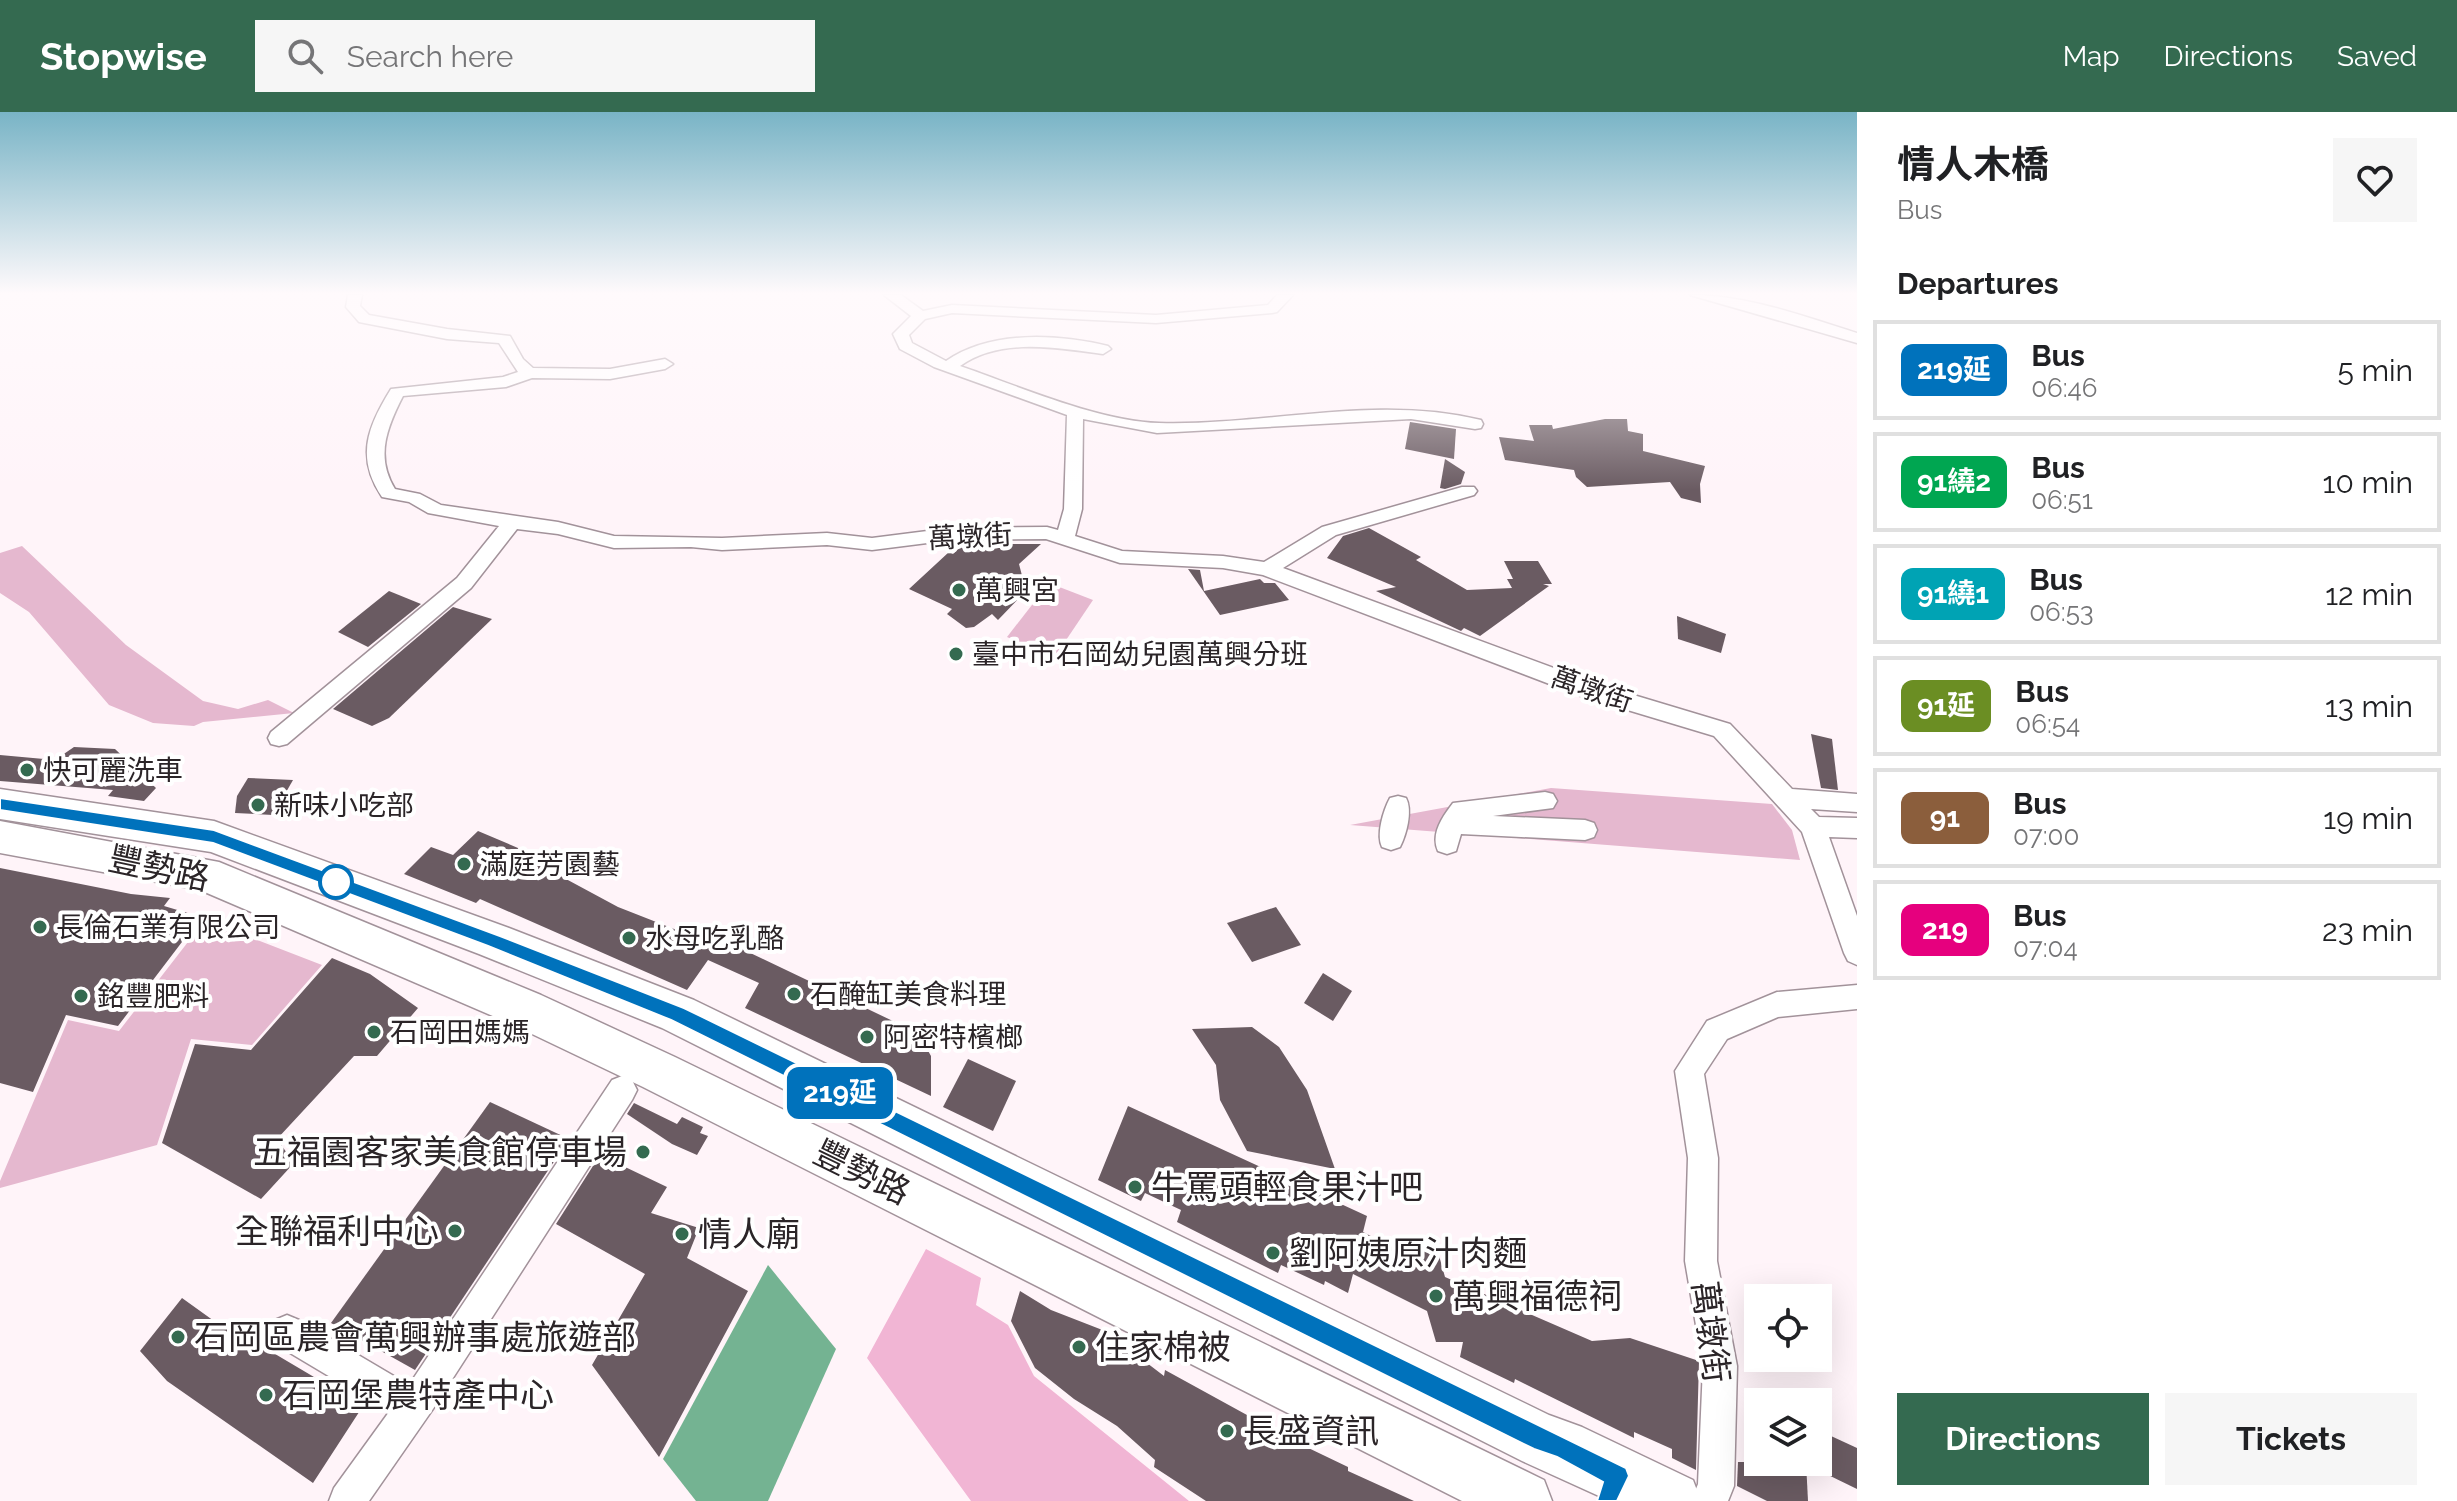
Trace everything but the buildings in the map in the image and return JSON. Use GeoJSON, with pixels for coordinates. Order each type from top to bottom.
{"type":"FeatureCollection","features":[{"type":"Feature","properties":{"kind":"main road","name":"豐勢路"},"geometry":{"type":"LineString","coordinates":[[0,804],[214,837],[494,941],[678,1014],[1542,1441],[1562,1447],[1672,1501]]}},
{"type":"Feature","properties":{"kind":"main road","name":"豐勢路"},"geometry":{"type":"LineString","coordinates":[[0,837],[205,874],[525,1009],[674,1079],[1523,1501]]}},
{"type":"Feature","properties":{"kind":"street"},"geometry":{"type":"LineString","coordinates":[[513,360],[530,373],[610,374],[665,364]]}},
{"type":"Feature","properties":{"kind":"street"},"geometry":{"type":"LineString","coordinates":[[933,360],[1075,412],[1157,428],[1411,414],[1475,424]]}},
{"type":"Feature","properties":{"kind":"street"},"geometry":{"type":"LineString","coordinates":[[948,367],[956,360]]}},
{"type":"Feature","properties":{"kind":"street","name":"萬墩街"},"geometry":{"type":"LineString","coordinates":[[530,373],[506,382],[397,392],[373,444],[377,479],[388,493],[414,498],[435,509],[558,528],[614,542],[735,544],[827,539],[872,544],[951,534],[1047,533],[1120,557],[1223,562],[1267,569],[1589,690],[1722,730],[1813,827],[1857,953]]}},
{"type":"Feature","properties":{"kind":"street"},"geometry":{"type":"LineString","coordinates":[[1065,539],[1073,509],[1075,412]]}},
{"type":"Feature","properties":{"kind":"street"},"geometry":{"type":"LineString","coordinates":[[1267,569],[1329,531],[1468,491]]}},
{"type":"Feature","properties":{"kind":"street"},"geometry":{"type":"LineString","coordinates":[[279,738],[464,583],[512,522]]}},
{"type":"Feature","properties":{"kind":"street"},"geometry":{"type":"LineString","coordinates":[[1786,798],[1857,803]]}},
{"type":"Feature","properties":{"kind":"street"},"geometry":{"type":"LineString","coordinates":[[1545,801],[1462,810],[1449,834],[1585,830]]}},
{"type":"Feature","properties":{"kind":"street"},"geometry":{"type":"LineString","coordinates":[[1391,840],[1398,805]]}},
{"type":"Feature","properties":{"kind":"street"},"geometry":{"type":"LineString","coordinates":[[1813,827],[1857,828]]}},
{"type":"Feature","properties":{"kind":"street","name":"萬墩街"},"geometry":{"type":"LineString","coordinates":[[1709,1501],[1716,1486],[1720,1366],[1701,1261],[1703,1158],[1689,1071],[1717,1030],[1777,1005],[1857,997]]}},
{"type":"Feature","properties":{"kind":"street"},"geometry":{"type":"LineString","coordinates":[[347,1501],[413,1407],[622,1090]]}},
{"type":"Feature","properties":{"kind":"street"},"geometry":{"type":"LineString","coordinates":[[287,1332],[413,1407]]}},
{"type":"Feature","properties":{"kind":"shaded area"},"geometry":{"type":"Polygon","coordinates":[[[22,546],[126,645],[203,701],[238,709],[268,700],[294,713],[203,722],[194,726],[153,723],[109,705],[29,612],[0,593],[0,553],[22,546]]]}},
{"type":"Feature","properties":{"kind":"shaded area"},"geometry":{"type":"Polygon","coordinates":[[[1049,583],[1093,600],[1054,658],[1007,637],[1049,583]]]}},
{"type":"Feature","properties":{"kind":"shaded area"},"geometry":{"type":"Polygon","coordinates":[[[1551,788],[1772,804],[1792,830],[1800,860],[1350,825],[1551,788]]]}},
{"type":"Feature","properties":{"kind":"shaded area"},"geometry":{"type":"Polygon","coordinates":[[[205,920],[322,965],[252,1045],[191,1039],[157,1145],[0,1188],[0,1181],[68,1020],[119,1031],[205,920]]]}},
{"type":"Feature","properties":{"kind":"shaded area"},"geometry":{"type":"Polygon","coordinates":[[[926,1249],[981,1278],[976,1305],[1008,1325],[1034,1376],[1189,1501],[971,1501],[867,1358],[926,1249]]]}},
{"type":"Feature","properties":{"kind":"shaded area"},"geometry":{"type":"Polygon","coordinates":[[[768,1265],[836,1349],[768,1501],[696,1501],[663,1459],[768,1265]]]}},
{"type":"Feature","properties":{"kind":"bus line","name":"219延"},"geometry":{"type":"LineString","coordinates":[[0,804],[214,837],[494,941],[678,1014],[1542,1441],[1562,1447],[1617,1476],[1609,1501]]}},
{"type":"Feature","properties":{"kind":"place","name":"萬興宮"},"geometry":{"type":"Point","coordinates":[959,590]}},
{"type":"Feature","properties":{"kind":"place","name":"臺中市石岡幼兒園萬興分班"},"geometry":{"type":"Point","coordinates":[956,654]}},
{"type":"Feature","properties":{"kind":"place","name":"快可麗洗車"},"geometry":{"type":"Point","coordinates":[27,770]}},
{"type":"Feature","properties":{"kind":"place","name":"新味小吃部"},"geometry":{"type":"Point","coordinates":[258,805]}},
{"type":"Feature","properties":{"kind":"place","name":"滿庭芳園藝"},"geometry":{"type":"Point","coordinates":[464,864]}},
{"type":"Feature","properties":{"kind":"place","name":"長倫石業有限公司"},"geometry":{"type":"Point","coordinates":[40,927]}},
{"type":"Feature","properties":{"kind":"place","name":"水母吃乳酪"},"geometry":{"type":"Point","coordinates":[629,938]}},
{"type":"Feature","properties":{"kind":"place","name":"石醃缸美食料理"},"geometry":{"type":"Point","coordinates":[794,994]}},
{"type":"Feature","properties":{"kind":"place","name":"銘豐肥料"},"geometry":{"type":"Point","coordinates":[81,996]}},
{"type":"Feature","properties":{"kind":"place","name":"石岡田媽媽"},"geometry":{"type":"Point","coordinates":[374,1032]}},
{"type":"Feature","properties":{"kind":"place","name":"阿密特檳榔"},"geometry":{"type":"Point","coordinates":[867,1037]}},
{"type":"Feature","properties":{"kind":"place","name":"五福園客家美食館停車場"},"geometry":{"type":"Point","coordinates":[643,1152]}},
{"type":"Feature","properties":{"kind":"place","name":"牛罵頭輕食果汁吧"},"geometry":{"type":"Point","coordinates":[1135,1187]}},
{"type":"Feature","properties":{"kind":"place","name":"全聯福利中心"},"geometry":{"type":"Point","coordinates":[455,1231]}},
{"type":"Feature","properties":{"kind":"place","name":"情人廟"},"geometry":{"type":"Point","coordinates":[682,1234]}},
{"type":"Feature","properties":{"kind":"place","name":"劉阿姨原汁肉麵"},"geometry":{"type":"Point","coordinates":[1273,1253]}},
{"type":"Feature","properties":{"kind":"place","name":"萬興福德祠"},"geometry":{"type":"Point","coordinates":[1436,1296]}},
{"type":"Feature","properties":{"kind":"place","name":"石岡區農會萬興辦事處旅遊部"},"geometry":{"type":"Point","coordinates":[178,1337]}},
{"type":"Feature","properties":{"kind":"place","name":"住家棉被"},"geometry":{"type":"Point","coordinates":[1079,1347]}},
{"type":"Feature","properties":{"kind":"place","name":"石岡堡農特產中心"},"geometry":{"type":"Point","coordinates":[266,1395]}},
{"type":"Feature","properties":{"kind":"place","name":"長盛資訊"},"geometry":{"type":"Point","coordinates":[1227,1431]}}]}
